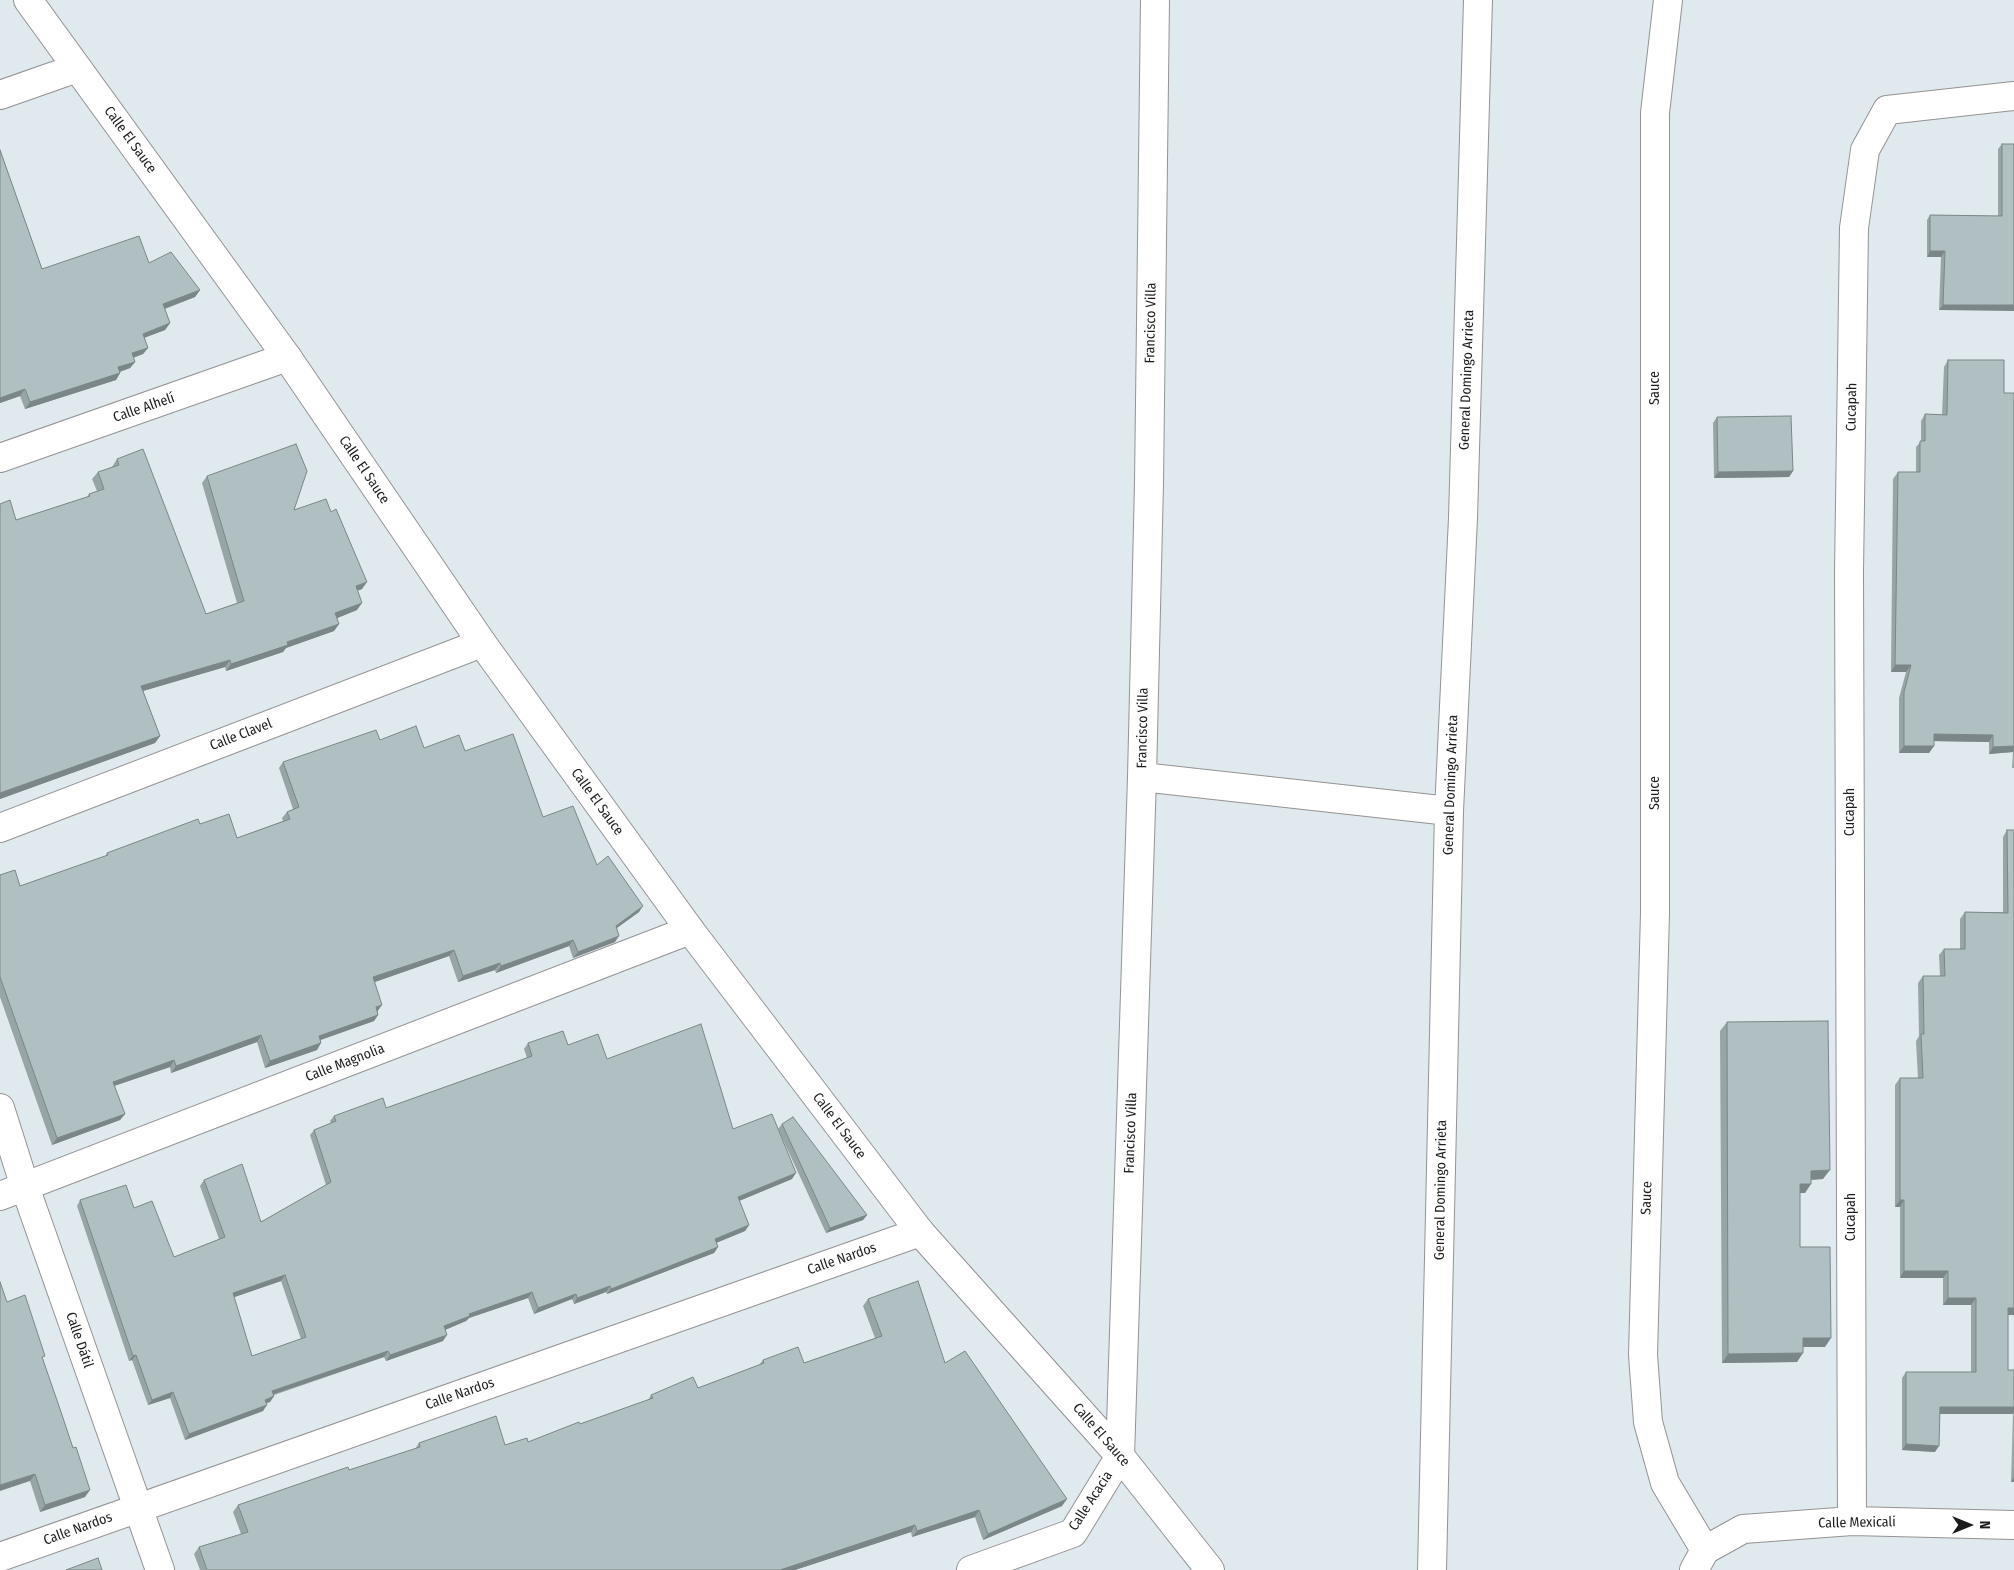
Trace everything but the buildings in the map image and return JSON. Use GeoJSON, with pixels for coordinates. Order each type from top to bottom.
{"type":"FeatureCollection","features":[{"type":"Feature","properties":{"kind":"street","name":"Calle El Sauce"},"geometry":{"type":"LineString","coordinates":[[28,0],[287,357],[482,643],[690,930],[920,1232],[1120,1456],[1210,1570]]}},
{"type":"Feature","properties":{"kind":"street","name":"Francisco Villa"},"geometry":{"type":"LineString","coordinates":[[1120,1456],[1142,777],[1149,483],[1155,0]]}},
{"type":"Feature","properties":{"kind":"street","name":"General Domingo Arrieta"},"geometry":{"type":"LineString","coordinates":[[1432,1570],[1449,811],[1463,518],[1478,0]]}},
{"type":"Feature","properties":{"kind":"street","name":"Sauce"},"geometry":{"type":"LineString","coordinates":[[1668,0],[1655,114],[1655,913],[1643,1355],[1648,1422],[1665,1483],[1700,1560]]}},
{"type":"Feature","properties":{"kind":"street"},"geometry":{"type":"LineString","coordinates":[[0,95],[77,68]]}},
{"type":"Feature","properties":{"kind":"street","name":"Cucapah"},"geometry":{"type":"LineString","coordinates":[[1852,1521],[1850,572],[1854,228],[1865,150],[1888,110],[2014,96]]}},
{"type":"Feature","properties":{"kind":"street","name":"Calle Alhelí"},"geometry":{"type":"LineString","coordinates":[[0,458],[287,357]]}},
{"type":"Feature","properties":{"kind":"street","name":"Calle Clavel"},"geometry":{"type":"LineString","coordinates":[[0,828],[482,643]]}},
{"type":"Feature","properties":{"kind":"street"},"geometry":{"type":"LineString","coordinates":[[1142,777],[1449,811]]}},
{"type":"Feature","properties":{"kind":"street","name":"Calle Magnolia"},"geometry":{"type":"LineString","coordinates":[[0,1196],[690,930]]}},
{"type":"Feature","properties":{"kind":"street","name":"Calle Dátil"},"geometry":{"type":"LineString","coordinates":[[0,1108],[25,1187],[160,1570]]}},
{"type":"Feature","properties":{"kind":"street","name":"Calle Nardos"},"geometry":{"type":"LineString","coordinates":[[0,1557],[137,1507],[920,1232]]}},
{"type":"Feature","properties":{"kind":"street","name":"Calle Acacia"},"geometry":{"type":"LineString","coordinates":[[971,1570],[1073,1533],[1120,1456]]}},
{"type":"Feature","properties":{"kind":"street","name":"Calle Mexicali"},"geometry":{"type":"LineString","coordinates":[[1700,1560],[1743,1530],[1852,1521],[2014,1525]]}}]}
